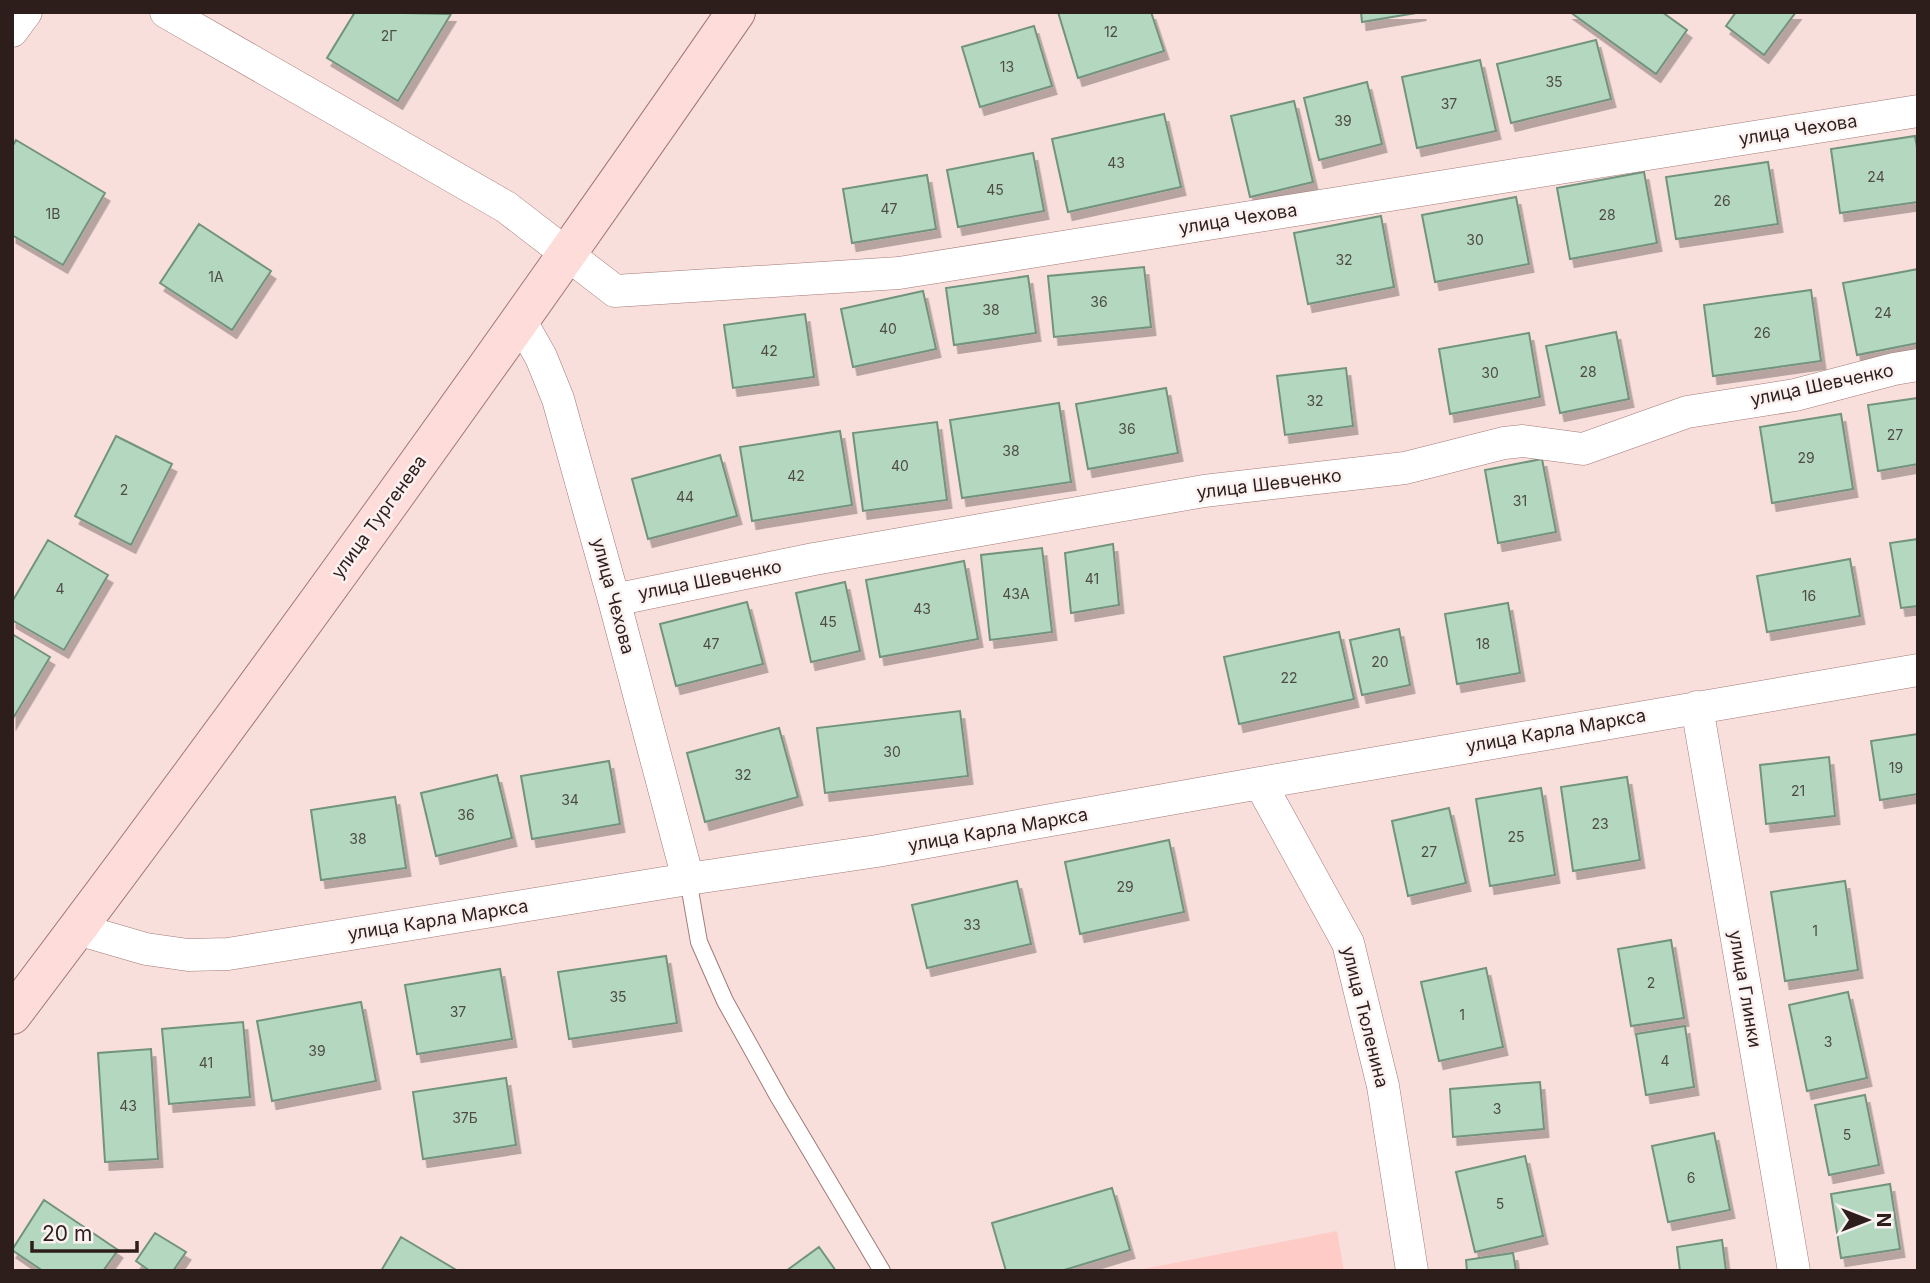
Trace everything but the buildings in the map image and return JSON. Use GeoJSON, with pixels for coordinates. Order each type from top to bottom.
{"type":"FeatureCollection","features":[{"type":"Feature","properties":{"kind":"street"},"geometry":{"type":"LineString","coordinates":[[12,31],[26,12]]}},
{"type":"Feature","properties":{"kind":"street","name":"улица Чехова"},"geometry":{"type":"LineString","coordinates":[[166,12],[506,207],[615,292],[899,273],[1918,111]]}},
{"type":"Feature","properties":{"kind":"street","name":"улица Тургенева"},"geometry":{"type":"LineString","coordinates":[[12,1015],[370,530],[568,255],[736,12]]}},
{"type":"Feature","properties":{"kind":"street","name":"улица Чехова"},"geometry":{"type":"LineString","coordinates":[[520,320],[541,357],[558,399],[688,879]]}},
{"type":"Feature","properties":{"kind":"street","name":"улица Шевченко"},"geometry":{"type":"LineString","coordinates":[[614,600],[814,559],[1204,491],[1405,468],[1504,443],[1523,441],[1583,449],[1687,412],[1795,395],[1918,365]]}},
{"type":"Feature","properties":{"kind":"street","name":"улица Карла Маркса"},"geometry":{"type":"LineString","coordinates":[[77,929],[146,949],[188,955],[228,954],[877,851],[1918,670]]}},
{"type":"Feature","properties":{"kind":"street","name":"улица Глинки"},"geometry":{"type":"LineString","coordinates":[[1697,707],[1794,1271]]}},
{"type":"Feature","properties":{"kind":"street","name":"улица Тюленина"},"geometry":{"type":"LineString","coordinates":[[1260,783],[1348,943],[1383,1086],[1412,1271]]}},
{"type":"Feature","properties":{"kind":"lane"},"geometry":{"type":"LineString","coordinates":[[688,879],[699,942],[725,1001],[882,1271]]}},
{"type":"Feature","properties":{"kind":"shaded area"},"geometry":{"type":"Polygon","coordinates":[[[1337,1231],[1344,1271],[1133,1271],[1337,1231]]]}}]}
